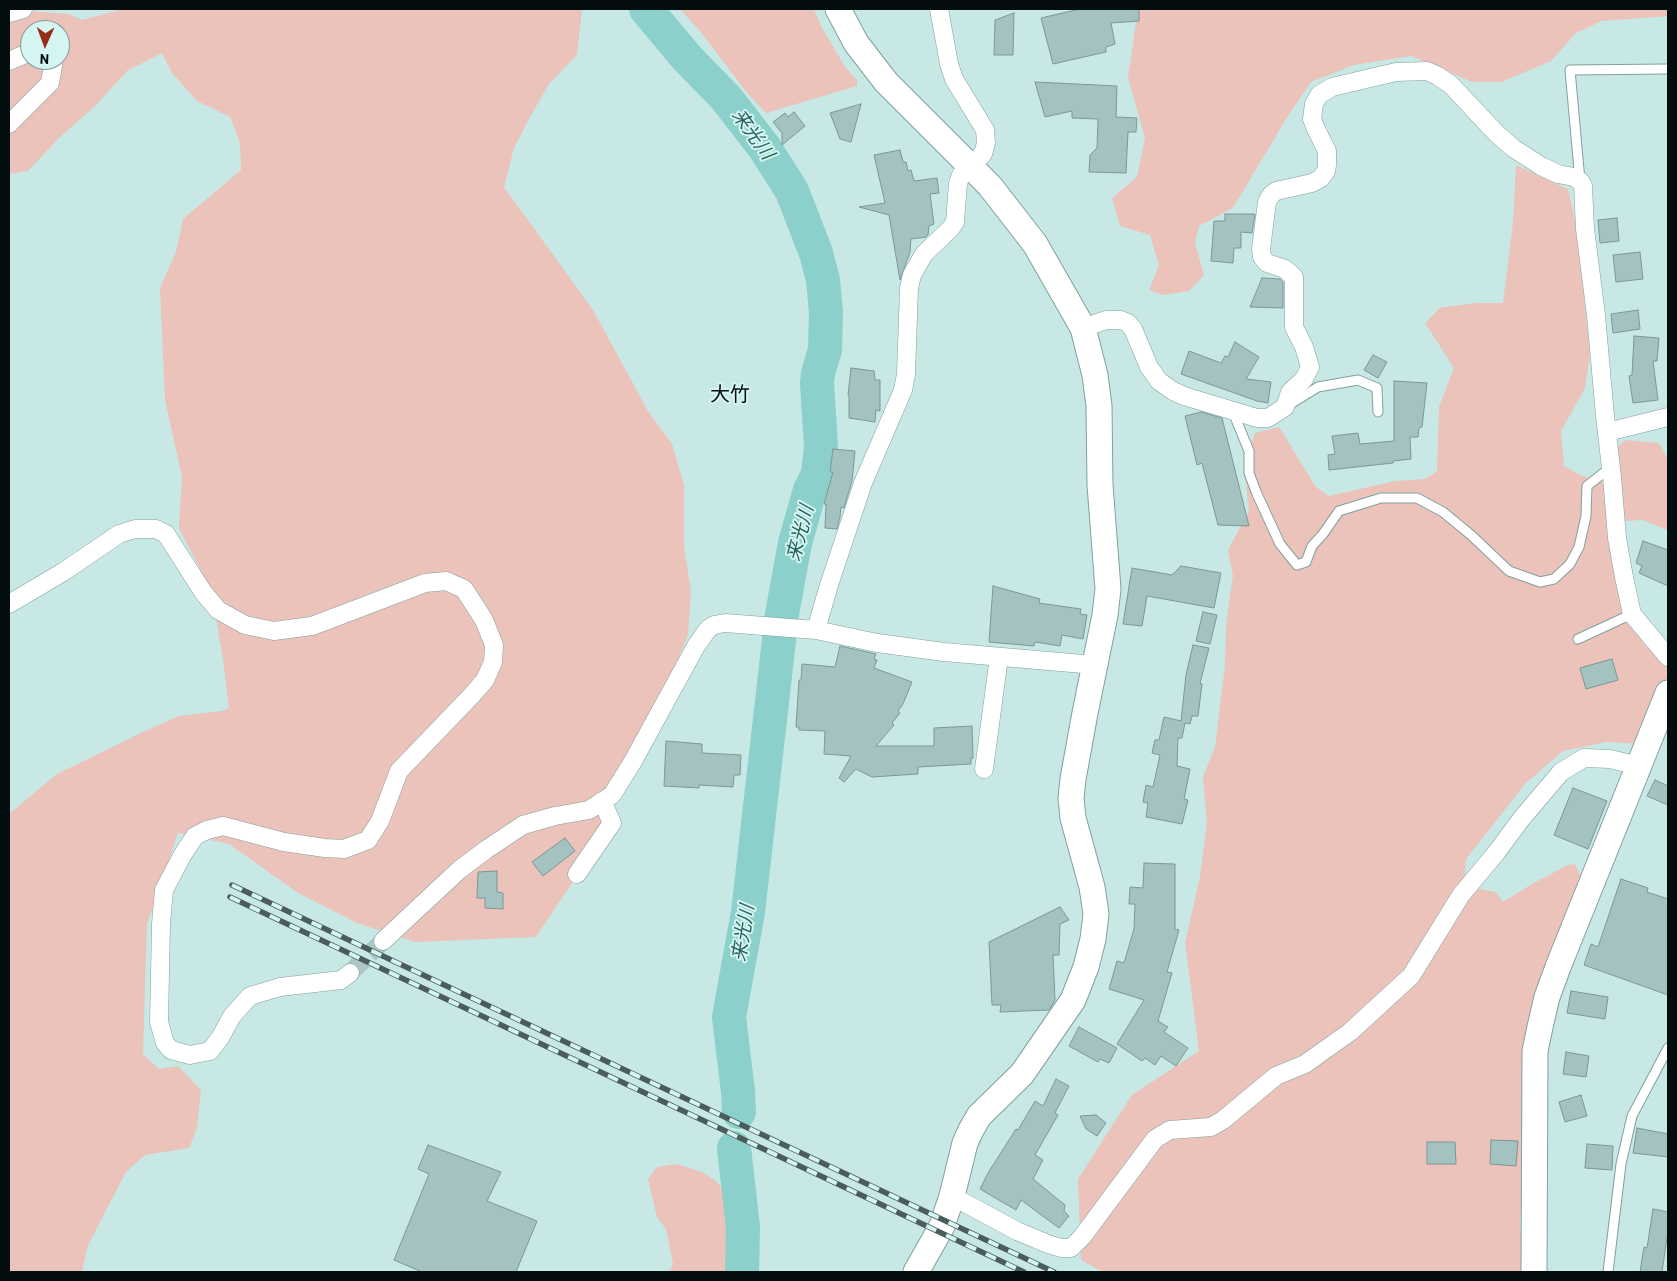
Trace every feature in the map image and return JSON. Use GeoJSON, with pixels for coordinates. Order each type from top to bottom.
{"type":"FeatureCollection","features":[{"type":"Feature","properties":{"kind":"street"},"geometry":{"type":"LineString","coordinates":[[9,13],[23,9]]}},
{"type":"Feature","properties":{"kind":"street"},"geometry":{"type":"LineString","coordinates":[[838,9],[856,43],[886,82],[990,186],[1035,244],[1083,328],[1095,375],[1099,406],[1100,486],[1108,589],[1106,615],[1073,779],[1071,798],[1073,818],[1092,887],[1096,914],[1093,939],[1086,966],[1073,1000],[1027,1067],[1009,1089],[979,1116],[971,1130],[965,1143],[952,1196],[942,1226],[916,1272]]}},
{"type":"Feature","properties":{"kind":"street"},"geometry":{"type":"LineString","coordinates":[[810,629],[829,585],[863,483],[903,390],[906,374],[909,288],[912,275],[924,254],[955,222],[958,183],[961,175],[983,154],[986,143],[985,130],[954,79],[949,64],[939,9]]}},
{"type":"Feature","properties":{"kind":"street"},"geometry":{"type":"LineString","coordinates":[[9,124],[50,83],[52,70]]}},
{"type":"Feature","properties":{"kind":"street"},"geometry":{"type":"LineString","coordinates":[[1083,328],[1106,320],[1121,320],[1128,323],[1133,329],[1149,367],[1159,381],[1184,396],[1257,418],[1268,418],[1285,407],[1290,392],[1307,375],[1310,362],[1294,327],[1294,277],[1285,269],[1264,261],[1261,249],[1267,202],[1271,195],[1286,188],[1312,183],[1321,178],[1326,171],[1327,150],[1312,119],[1314,104],[1319,96],[1332,87],[1396,72],[1427,71],[1438,76],[1451,85],[1496,133],[1513,148],[1541,166],[1580,180],[1584,186],[1585,229],[1596,315],[1618,538],[1632,614],[1668,657]]}},
{"type":"Feature","properties":{"kind":"street"},"geometry":{"type":"LineString","coordinates":[[1607,432],[1668,417]]}},
{"type":"Feature","properties":{"kind":"street"},"geometry":{"type":"LineString","coordinates":[[9,604],[63,572],[119,534],[135,529],[156,529],[166,534],[203,592],[218,610],[245,625],[274,631],[312,626],[425,583],[446,581],[464,589],[484,620],[494,645],[493,662],[484,680],[472,696],[399,771],[380,821],[368,840],[344,849],[325,848],[284,842],[223,826],[207,830],[195,836],[164,890],[161,924],[159,1022],[164,1043],[171,1050],[190,1055],[210,1051],[220,1038],[232,1016],[250,996],[280,987],[342,980],[350,973]]}},
{"type":"Feature","properties":{"kind":"street"},"geometry":{"type":"LineString","coordinates":[[383,941],[459,870],[523,825],[555,816],[589,810],[612,795],[632,763],[696,646],[708,629],[714,625],[725,623],[810,629],[877,643],[999,657],[1095,665]]}},
{"type":"Feature","properties":{"kind":"street"},"geometry":{"type":"LineString","coordinates":[[984,769],[999,657]]}},
{"type":"Feature","properties":{"kind":"street"},"geometry":{"type":"LineString","coordinates":[[1534,1272],[1535,1051],[1540,1027],[1547,997],[1558,967],[1668,693]]}},
{"type":"Feature","properties":{"kind":"street"},"geometry":{"type":"LineString","coordinates":[[952,1196],[1018,1231],[1048,1244],[1061,1248],[1072,1248],[1154,1140],[1170,1130],[1211,1127],[1223,1120],[1276,1076],[1305,1064],[1350,1032],[1411,976],[1461,896],[1522,818],[1562,772],[1584,758],[1610,759],[1639,766]]}},
{"type":"Feature","properties":{"kind":"street"},"geometry":{"type":"LineString","coordinates":[[577,874],[612,823],[602,801]]}},
{"type":"Feature","properties":{"kind":"lane"},"geometry":{"type":"LineString","coordinates":[[1580,180],[1570,70],[1668,69]]}},
{"type":"Feature","properties":{"kind":"lane"},"geometry":{"type":"LineString","coordinates":[[1285,407],[1318,387],[1358,380],[1376,388],[1378,412]]}},
{"type":"Feature","properties":{"kind":"lane"},"geometry":{"type":"LineString","coordinates":[[1233,412],[1249,452],[1249,473],[1257,494],[1280,544],[1297,564],[1306,562],[1312,546],[1339,511],[1381,498],[1417,498],[1443,512],[1472,534],[1510,571],[1540,582],[1554,579],[1570,564],[1579,547],[1586,516],[1586,486],[1611,467]]}},
{"type":"Feature","properties":{"kind":"lane"},"geometry":{"type":"LineString","coordinates":[[1578,638],[1632,614]]}},
{"type":"Feature","properties":{"kind":"lane"},"geometry":{"type":"LineString","coordinates":[[1608,1272],[1621,1164],[1632,1116],[1668,1048]]}},
{"type":"Feature","properties":{"kind":"shaded area"},"geometry":{"type":"Polygon","coordinates":[[[124,9],[582,9],[577,55],[549,84],[530,117],[514,148],[504,187],[593,310],[648,411],[672,444],[684,485],[684,547],[691,591],[688,635],[669,680],[619,783],[612,823],[536,937],[415,942],[357,923],[298,893],[229,844],[178,833],[147,924],[143,1054],[159,1069],[178,1066],[201,1090],[197,1128],[189,1148],[145,1155],[126,1172],[88,1245],[82,1272],[9,1272],[9,814],[57,774],[143,732],[179,716],[222,711],[229,708],[211,590],[179,528],[182,477],[165,400],[160,288],[176,252],[183,219],[241,170],[240,143],[230,117],[197,101],[172,73],[162,53],[127,71],[97,104],[59,138],[28,171],[9,174],[9,19],[31,11],[68,14],[82,20],[124,9]]]}},
{"type":"Feature","properties":{"kind":"shaded area"},"geometry":{"type":"Polygon","coordinates":[[[680,9],[814,9],[822,28],[846,68],[857,80],[857,86],[766,113],[747,93],[700,31],[680,9]]]}},
{"type":"Feature","properties":{"kind":"shaded area"},"geometry":{"type":"Polygon","coordinates":[[[1138,9],[1668,9],[1668,16],[1602,21],[1576,33],[1551,61],[1501,82],[1472,82],[1411,56],[1354,65],[1311,82],[1286,119],[1233,208],[1199,226],[1195,243],[1204,275],[1189,291],[1163,295],[1149,290],[1159,265],[1150,235],[1120,226],[1112,198],[1137,177],[1145,138],[1128,78],[1138,9]]]}},
{"type":"Feature","properties":{"kind":"shaded area"},"geometry":{"type":"Polygon","coordinates":[[[1516,165],[1568,189],[1576,224],[1590,354],[1585,388],[1561,431],[1564,466],[1580,475],[1605,483],[1616,448],[1626,440],[1659,443],[1668,460],[1668,530],[1643,520],[1622,521],[1633,627],[1646,647],[1668,664],[1668,683],[1640,744],[1606,742],[1563,751],[1526,783],[1466,859],[1465,874],[1479,889],[1496,892],[1503,902],[1568,865],[1575,864],[1581,877],[1531,1030],[1520,1224],[1524,1272],[1103,1272],[1081,1260],[1078,1179],[1132,1095],[1199,1051],[1185,943],[1200,877],[1207,823],[1203,777],[1215,747],[1225,665],[1226,624],[1233,576],[1228,550],[1249,511],[1244,464],[1255,433],[1279,427],[1316,487],[1329,496],[1395,481],[1425,479],[1437,471],[1439,407],[1454,368],[1425,323],[1440,308],[1476,303],[1503,303],[1513,223],[1516,165]]]}},
{"type":"Feature","properties":{"kind":"shaded area"},"geometry":{"type":"Polygon","coordinates":[[[677,1164],[702,1172],[716,1181],[733,1202],[732,1222],[735,1243],[732,1272],[669,1272],[673,1264],[666,1229],[657,1217],[648,1179],[657,1167],[677,1164]]]}},
{"type":"Feature","properties":{"kind":"building"},"geometry":{"type":"Polygon","coordinates":[[[1080,9],[1139,9],[1139,21],[1111,23],[1115,44],[1106,47],[1106,52],[1053,64],[1041,18],[1080,9]]]}},
{"type":"Feature","properties":{"kind":"building"},"geometry":{"type":"Polygon","coordinates":[[[1014,13],[1013,55],[994,55],[995,20],[1014,13]]]}},
{"type":"Feature","properties":{"kind":"building"},"geometry":{"type":"Polygon","coordinates":[[[1035,82],[1117,86],[1116,117],[1137,118],[1136,132],[1128,132],[1126,173],[1089,172],[1090,155],[1097,148],[1098,119],[1072,118],[1072,111],[1045,117],[1035,82]]]}},
{"type":"Feature","properties":{"kind":"building"},"geometry":{"type":"Polygon","coordinates":[[[861,104],[851,142],[840,139],[830,113],[861,104]]]}},
{"type":"Feature","properties":{"kind":"building"},"geometry":{"type":"Polygon","coordinates":[[[794,112],[805,126],[782,145],[782,133],[773,122],[785,113],[788,117],[794,112]]]}},
{"type":"Feature","properties":{"kind":"building"},"geometry":{"type":"Polygon","coordinates":[[[900,150],[903,162],[906,162],[908,171],[911,170],[914,181],[937,178],[939,193],[930,194],[934,224],[929,226],[926,237],[911,239],[910,252],[900,280],[889,215],[859,207],[885,203],[874,155],[900,150]]]}},
{"type":"Feature","properties":{"kind":"building"},"geometry":{"type":"Polygon","coordinates":[[[1225,214],[1255,214],[1252,233],[1241,232],[1241,248],[1234,248],[1233,263],[1211,261],[1214,221],[1225,221],[1225,214]]]}},
{"type":"Feature","properties":{"kind":"building"},"geometry":{"type":"Polygon","coordinates":[[[1617,218],[1619,241],[1600,243],[1598,220],[1617,218]]]}},
{"type":"Feature","properties":{"kind":"building"},"geometry":{"type":"Polygon","coordinates":[[[1640,252],[1643,279],[1616,282],[1613,255],[1640,252]]]}},
{"type":"Feature","properties":{"kind":"building"},"geometry":{"type":"Polygon","coordinates":[[[1262,278],[1280,279],[1283,282],[1283,308],[1250,307],[1262,278]]]}},
{"type":"Feature","properties":{"kind":"building"},"geometry":{"type":"Polygon","coordinates":[[[1638,310],[1640,329],[1613,333],[1611,314],[1638,310]]]}},
{"type":"Feature","properties":{"kind":"building"},"geometry":{"type":"Polygon","coordinates":[[[1634,336],[1659,338],[1657,361],[1653,361],[1658,400],[1633,403],[1629,376],[1632,375],[1634,336]]]}},
{"type":"Feature","properties":{"kind":"building"},"geometry":{"type":"Polygon","coordinates":[[[1235,342],[1259,357],[1246,379],[1271,382],[1268,403],[1257,401],[1181,374],[1189,351],[1221,363],[1225,356],[1228,357],[1235,342]]]}},
{"type":"Feature","properties":{"kind":"building"},"geometry":{"type":"Polygon","coordinates":[[[1373,355],[1387,362],[1378,378],[1364,370],[1373,355]]]}},
{"type":"Feature","properties":{"kind":"building"},"geometry":{"type":"Polygon","coordinates":[[[851,368],[874,371],[875,380],[880,380],[880,411],[876,410],[875,422],[849,418],[848,395],[851,368]]]}},
{"type":"Feature","properties":{"kind":"building"},"geometry":{"type":"Polygon","coordinates":[[[1394,381],[1427,383],[1422,427],[1419,428],[1418,437],[1410,437],[1411,459],[1393,461],[1393,463],[1329,470],[1328,455],[1335,454],[1332,436],[1358,433],[1360,444],[1394,441],[1394,381]]]}},
{"type":"Feature","properties":{"kind":"building"},"geometry":{"type":"Polygon","coordinates":[[[1201,412],[1222,418],[1249,526],[1218,525],[1202,463],[1197,465],[1185,416],[1201,412]]]}},
{"type":"Feature","properties":{"kind":"building"},"geometry":{"type":"Polygon","coordinates":[[[833,449],[855,451],[852,481],[844,508],[841,507],[837,529],[825,528],[826,504],[824,504],[833,472],[830,472],[833,449]]]}},
{"type":"Feature","properties":{"kind":"building"},"geometry":{"type":"Polygon","coordinates":[[[1643,541],[1668,550],[1668,586],[1639,573],[1642,566],[1636,563],[1643,541]]]}},
{"type":"Feature","properties":{"kind":"building"},"geometry":{"type":"Polygon","coordinates":[[[1181,566],[1221,573],[1214,608],[1147,596],[1142,626],[1123,624],[1132,568],[1172,575],[1181,566]]]}},
{"type":"Feature","properties":{"kind":"building"},"geometry":{"type":"Polygon","coordinates":[[[993,586],[1040,599],[1039,603],[1081,609],[1080,614],[1087,615],[1083,639],[1062,635],[1060,646],[1035,642],[1034,646],[989,642],[993,586]]]}},
{"type":"Feature","properties":{"kind":"building"},"geometry":{"type":"Polygon","coordinates":[[[1203,612],[1217,615],[1210,644],[1196,641],[1203,612]]]}},
{"type":"Feature","properties":{"kind":"building"},"geometry":{"type":"Polygon","coordinates":[[[1193,645],[1209,648],[1200,683],[1202,684],[1198,716],[1192,716],[1190,724],[1185,723],[1182,738],[1178,738],[1177,766],[1190,769],[1184,799],[1188,800],[1182,824],[1146,817],[1148,803],[1143,802],[1146,785],[1153,787],[1160,755],[1152,753],[1155,740],[1159,740],[1164,717],[1181,721],[1186,675],[1193,645]]]}},
{"type":"Feature","properties":{"kind":"building"},"geometry":{"type":"Polygon","coordinates":[[[840,646],[876,654],[874,659],[877,660],[874,668],[912,682],[898,711],[900,713],[892,723],[894,725],[876,746],[934,746],[934,728],[972,726],[973,758],[971,758],[971,764],[918,767],[918,774],[872,777],[856,769],[844,782],[839,778],[851,756],[824,754],[825,731],[799,730],[799,727],[796,727],[802,664],[835,667],[840,646]]]}},
{"type":"Feature","properties":{"kind":"building"},"geometry":{"type":"Polygon","coordinates":[[[1612,659],[1618,680],[1586,689],[1580,668],[1612,659]]]}},
{"type":"Feature","properties":{"kind":"building"},"geometry":{"type":"Polygon","coordinates":[[[666,741],[702,744],[702,753],[741,755],[740,775],[734,775],[733,787],[699,785],[699,788],[664,786],[666,741]]]}},
{"type":"Feature","properties":{"kind":"building"},"geometry":{"type":"Polygon","coordinates":[[[1655,780],[1668,786],[1668,805],[1647,796],[1655,780]]]}},
{"type":"Feature","properties":{"kind":"building"},"geometry":{"type":"Polygon","coordinates":[[[1573,788],[1607,801],[1588,849],[1554,835],[1573,788]]]}},
{"type":"Feature","properties":{"kind":"building"},"geometry":{"type":"Polygon","coordinates":[[[565,838],[575,851],[543,876],[532,862],[565,838]]]}},
{"type":"Feature","properties":{"kind":"building"},"geometry":{"type":"Polygon","coordinates":[[[1144,863],[1175,864],[1175,929],[1179,930],[1167,972],[1172,973],[1158,1021],[1168,1027],[1164,1032],[1188,1048],[1176,1066],[1161,1056],[1155,1065],[1145,1058],[1142,1061],[1117,1044],[1144,1000],[1109,989],[1117,961],[1124,963],[1134,929],[1135,904],[1129,904],[1130,887],[1143,888],[1144,863]]]}},
{"type":"Feature","properties":{"kind":"building"},"geometry":{"type":"Polygon","coordinates":[[[497,871],[497,892],[503,893],[503,909],[485,908],[485,898],[477,898],[478,872],[497,871]]]}},
{"type":"Feature","properties":{"kind":"building"},"geometry":{"type":"Polygon","coordinates":[[[1621,879],[1648,888],[1647,892],[1668,899],[1668,995],[1584,965],[1591,944],[1598,947],[1621,879]]]}},
{"type":"Feature","properties":{"kind":"building"},"geometry":{"type":"Polygon","coordinates":[[[1060,907],[1069,920],[1060,924],[1059,955],[1053,955],[1055,1000],[1049,1010],[1000,1012],[1001,1005],[992,1005],[989,942],[1060,907]]]}},
{"type":"Feature","properties":{"kind":"building"},"geometry":{"type":"Polygon","coordinates":[[[1571,991],[1608,997],[1605,1019],[1567,1013],[1571,991]]]}},
{"type":"Feature","properties":{"kind":"building"},"geometry":{"type":"Polygon","coordinates":[[[1079,1027],[1117,1048],[1109,1063],[1100,1059],[1098,1062],[1069,1046],[1079,1027]]]}},
{"type":"Feature","properties":{"kind":"building"},"geometry":{"type":"Polygon","coordinates":[[[1566,1052],[1589,1056],[1586,1077],[1563,1074],[1566,1052]]]}},
{"type":"Feature","properties":{"kind":"building"},"geometry":{"type":"Polygon","coordinates":[[[1056,1079],[1069,1086],[1055,1113],[1058,1115],[1035,1155],[1043,1160],[1033,1179],[1065,1205],[1064,1211],[1069,1216],[1059,1228],[1021,1200],[1016,1210],[980,1189],[988,1173],[1016,1129],[1018,1130],[1035,1101],[1043,1106],[1056,1079]]]}},
{"type":"Feature","properties":{"kind":"building"},"geometry":{"type":"Polygon","coordinates":[[[1581,1095],[1587,1116],[1565,1122],[1559,1102],[1581,1095]]]}},
{"type":"Feature","properties":{"kind":"building"},"geometry":{"type":"Polygon","coordinates":[[[1096,1115],[1106,1123],[1097,1136],[1086,1129],[1080,1116],[1096,1115]]]}},
{"type":"Feature","properties":{"kind":"building"},"geometry":{"type":"Polygon","coordinates":[[[1637,1128],[1668,1134],[1668,1157],[1633,1153],[1637,1128]]]}},
{"type":"Feature","properties":{"kind":"building"},"geometry":{"type":"Polygon","coordinates":[[[1491,1140],[1518,1141],[1516,1166],[1490,1164],[1491,1140]]]}},
{"type":"Feature","properties":{"kind":"building"},"geometry":{"type":"Polygon","coordinates":[[[1427,1142],[1455,1142],[1456,1164],[1427,1164],[1427,1142]]]}},
{"type":"Feature","properties":{"kind":"building"},"geometry":{"type":"Polygon","coordinates":[[[1587,1144],[1613,1146],[1612,1170],[1585,1168],[1587,1144]]]}},
{"type":"Feature","properties":{"kind":"building"},"geometry":{"type":"Polygon","coordinates":[[[428,1145],[501,1172],[487,1201],[537,1221],[516,1272],[422,1272],[394,1260],[429,1174],[418,1169],[428,1145]]]}},
{"type":"Feature","properties":{"kind":"building"},"geometry":{"type":"Polygon","coordinates":[[[1653,1209],[1668,1212],[1668,1231],[1662,1272],[1640,1272],[1644,1247],[1647,1248],[1653,1209]]]}},
{"type":"Feature","properties":{"kind":"waterway","name":"来光川"},"geometry":{"type":"LineString","coordinates":[[646,9],[687,58],[726,98],[764,147],[792,191],[816,253],[823,280],[826,312],[825,350],[817,383],[821,447],[818,474],[810,490],[795,543],[782,614],[748,912],[729,1017],[739,1112]]}},
{"type":"Feature","properties":{"kind":"waterway","name":"来光川"},"geometry":{"type":"LineString","coordinates":[[734,1148],[743,1227],[742,1272]]}},
{"type":"Feature","properties":{"kind":"tunnel"},"geometry":{"type":"LineString","coordinates":[[350,973],[383,941]]}},
{"type":"Feature","properties":{"kind":"railway"},"geometry":{"type":"LineString","coordinates":[[232,885],[1054,1272]]}},
{"type":"Feature","properties":{"kind":"railway"},"geometry":{"type":"LineString","coordinates":[[230,897],[1024,1272]]}},
{"type":"Feature","properties":{"kind":"district","name":"大竹"},"geometry":{"type":"Point","coordinates":[730,394]}}]}
